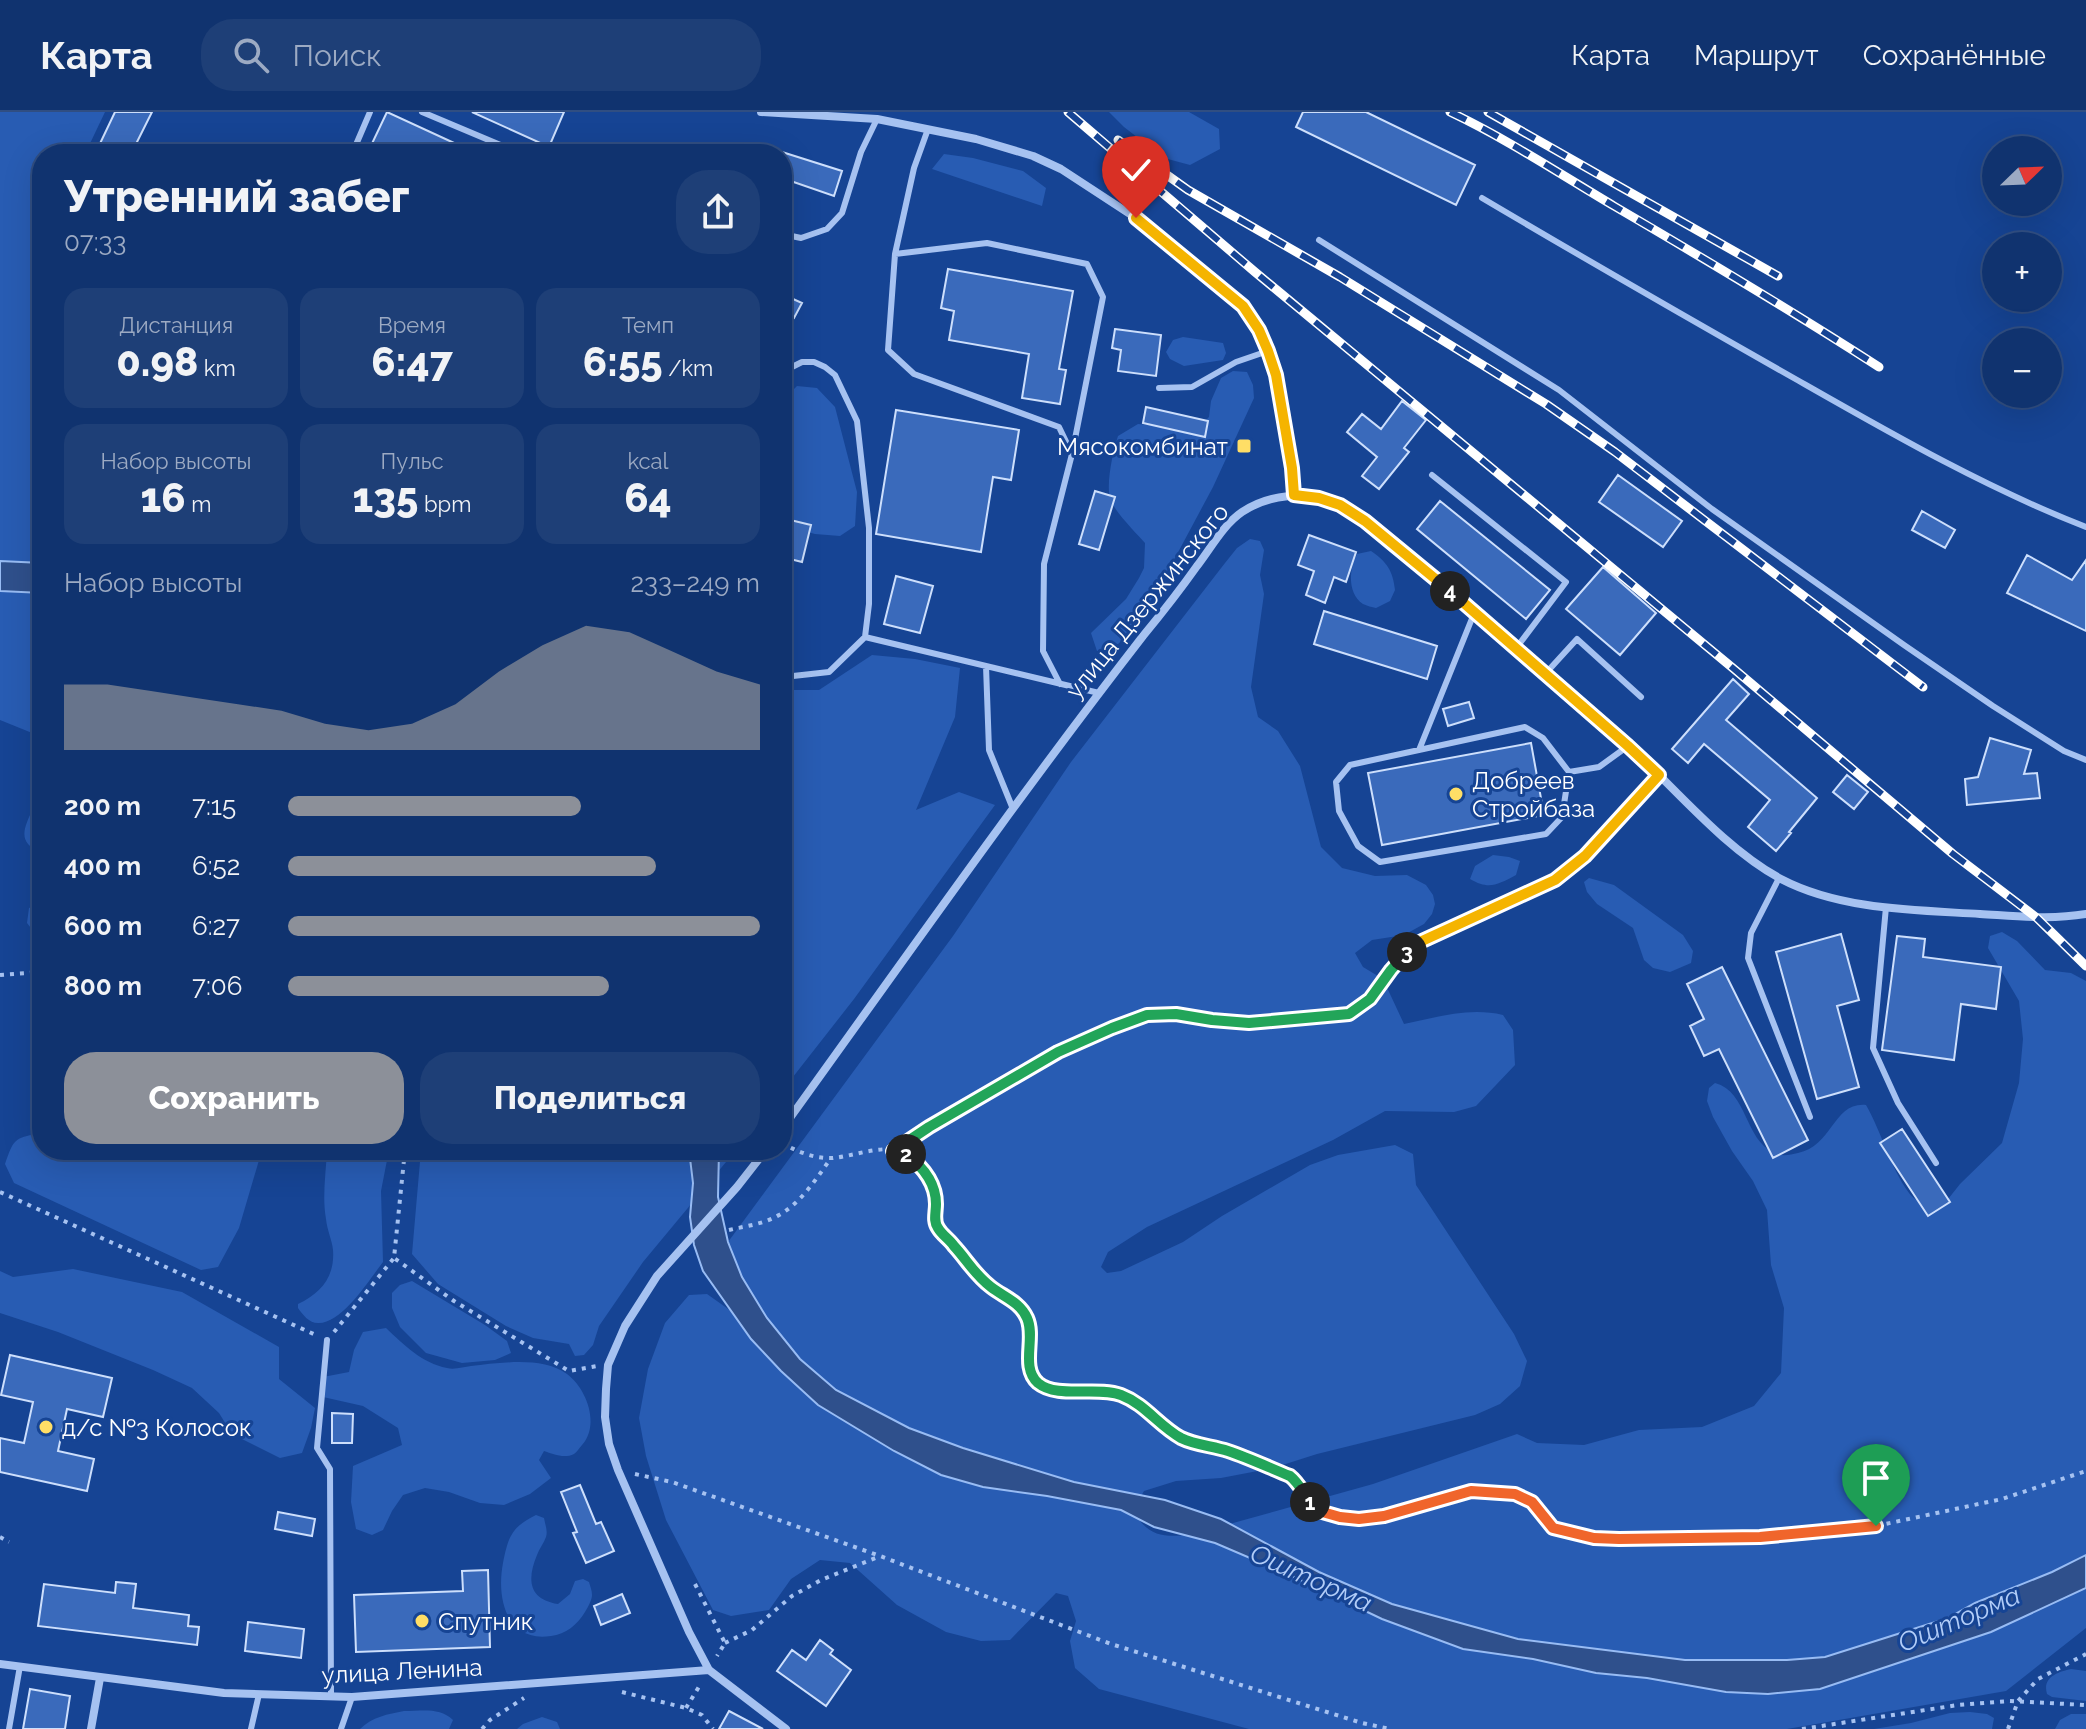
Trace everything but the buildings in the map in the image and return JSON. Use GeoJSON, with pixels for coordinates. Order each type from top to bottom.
{"type":"FeatureCollection","features":[{"type":"Feature","properties":{"kind":"street"},"geometry":{"type":"LineString","coordinates":[[761,112],[877,119],[976,139],[1033,156],[1061,169],[1136,218],[1243,306],[1259,330],[1276,375],[1294,495]]}},
{"type":"Feature","properties":{"kind":"street","name":"улица Дзержинского"},"geometry":{"type":"LineString","coordinates":[[792,1115],[1076,722],[1230,522],[1246,509],[1268,499],[1294,495],[1319,498],[1340,505],[1365,521],[1517,647],[1738,850],[1779,878],[1826,896],[1886,907],[2037,918],[2086,914]]}},
{"type":"Feature","properties":{"kind":"street"},"geometry":{"type":"LineString","coordinates":[[758,1160],[657,1276],[625,1326],[608,1365],[605,1417],[609,1444],[618,1470],[689,1632],[709,1670],[786,1729]]}},
{"type":"Feature","properties":{"kind":"street","name":"улица Ленина"},"geometry":{"type":"LineString","coordinates":[[0,1664],[224,1693],[352,1697],[709,1670]]}},
{"type":"Feature","properties":{"kind":"street"},"geometry":{"type":"LineString","coordinates":[[91,1729],[100,1678]]}},
{"type":"Feature","properties":{"kind":"lane"},"geometry":{"type":"LineString","coordinates":[[356,144],[370,112]]}},
{"type":"Feature","properties":{"kind":"lane"},"geometry":{"type":"LineString","coordinates":[[422,112],[498,144]]}},
{"type":"Feature","properties":{"kind":"lane"},"geometry":{"type":"LineString","coordinates":[[792,236],[801,238],[827,229],[842,213],[861,152],[877,119]]}},
{"type":"Feature","properties":{"kind":"lane"},"geometry":{"type":"LineString","coordinates":[[928,129],[914,168],[895,254],[888,350],[914,374],[1059,427],[1072,454]]}},
{"type":"Feature","properties":{"kind":"lane"},"geometry":{"type":"LineString","coordinates":[[1482,198],[1860,415],[2032,506],[2086,527]]}},
{"type":"Feature","properties":{"kind":"lane"},"geometry":{"type":"LineString","coordinates":[[1319,240],[1559,390],[1712,509],[1904,645],[2005,714],[2064,751],[2086,760]]}},
{"type":"Feature","properties":{"kind":"lane"},"geometry":{"type":"LineString","coordinates":[[895,254],[987,243],[1087,264],[1103,297],[1072,454],[1044,564],[1043,651],[1060,684]]}},
{"type":"Feature","properties":{"kind":"lane"},"geometry":{"type":"LineString","coordinates":[[1159,388],[1192,387],[1236,362],[1268,351]]}},
{"type":"Feature","properties":{"kind":"lane"},"geometry":{"type":"LineString","coordinates":[[792,367],[802,362],[814,362],[835,375],[857,421],[869,528],[869,604],[865,637],[829,672],[792,676]]}},
{"type":"Feature","properties":{"kind":"lane"},"geometry":{"type":"LineString","coordinates":[[1432,475],[1566,582],[1517,647]]}},
{"type":"Feature","properties":{"kind":"lane"},"geometry":{"type":"LineString","coordinates":[[1419,750],[1475,611]]}},
{"type":"Feature","properties":{"kind":"lane"},"geometry":{"type":"LineString","coordinates":[[865,637],[1099,693]]}},
{"type":"Feature","properties":{"kind":"lane"},"geometry":{"type":"LineString","coordinates":[[1546,673],[1577,639],[1641,697]]}},
{"type":"Feature","properties":{"kind":"lane"},"geometry":{"type":"LineString","coordinates":[[986,666],[989,750],[1013,809]]}},
{"type":"Feature","properties":{"kind":"lane"},"geometry":{"type":"LineString","coordinates":[[1525,727],[1543,738],[1569,772],[1562,817],[1546,834],[1380,862],[1358,846],[1339,811],[1336,782],[1350,765],[1525,727]]}},
{"type":"Feature","properties":{"kind":"lane"},"geometry":{"type":"LineString","coordinates":[[1569,772],[1599,767],[1628,746]]}},
{"type":"Feature","properties":{"kind":"lane"},"geometry":{"type":"LineString","coordinates":[[1465,922],[1555,880],[1585,856],[1659,775]]}},
{"type":"Feature","properties":{"kind":"lane"},"geometry":{"type":"LineString","coordinates":[[1779,878],[1751,933],[1748,958],[1810,1117]]}},
{"type":"Feature","properties":{"kind":"lane"},"geometry":{"type":"LineString","coordinates":[[1886,907],[1873,1048],[1898,1103],[1936,1163]]}},
{"type":"Feature","properties":{"kind":"lane"},"geometry":{"type":"LineString","coordinates":[[327,1340],[317,1448],[330,1469],[331,1696]]}},
{"type":"Feature","properties":{"kind":"lane"},"geometry":{"type":"LineString","coordinates":[[9,1729],[20,1666]]}},
{"type":"Feature","properties":{"kind":"lane"},"geometry":{"type":"LineString","coordinates":[[251,1729],[259,1694]]}},
{"type":"Feature","properties":{"kind":"lane"},"geometry":{"type":"LineString","coordinates":[[341,1729],[352,1697]]}},
{"type":"Feature","properties":{"kind":"path"},"geometry":{"type":"LineString","coordinates":[[893,1151],[1058,1052],[1147,1015],[1176,1014],[1249,1023],[1349,1014],[1370,999],[1404,954],[1422,941],[1465,922]]}},
{"type":"Feature","properties":{"kind":"path"},"geometry":{"type":"LineString","coordinates":[[0,975],[32,973]]}},
{"type":"Feature","properties":{"kind":"path"},"geometry":{"type":"LineString","coordinates":[[792,1149],[801,1154],[831,1158],[875,1151],[905,1153],[917,1162],[930,1181],[936,1194],[935,1224],[944,1237],[955,1246],[968,1265],[991,1287],[1010,1298],[1027,1317],[1029,1365],[1035,1381],[1056,1391],[1097,1390],[1135,1401],[1184,1440],[1228,1451],[1290,1476],[1319,1511],[1340,1517],[1359,1519],[1384,1516],[1471,1491],[1493,1492],[1527,1498],[1553,1528],[1594,1538],[1760,1537],[1876,1526],[2002,1499],[2086,1471]]}},
{"type":"Feature","properties":{"kind":"path"},"geometry":{"type":"LineString","coordinates":[[729,1230],[762,1223],[781,1215],[809,1190],[831,1158]]}},
{"type":"Feature","properties":{"kind":"path"},"geometry":{"type":"LineString","coordinates":[[0,1192],[327,1340],[394,1258],[404,1160]]}},
{"type":"Feature","properties":{"kind":"path"},"geometry":{"type":"LineString","coordinates":[[394,1258],[454,1301],[569,1371],[608,1365]]}},
{"type":"Feature","properties":{"kind":"path"},"geometry":{"type":"LineString","coordinates":[[618,1470],[672,1482],[880,1556],[1111,1644],[1362,1723],[1390,1729]]}},
{"type":"Feature","properties":{"kind":"path"},"geometry":{"type":"LineString","coordinates":[[0,1537],[9,1542]]}},
{"type":"Feature","properties":{"kind":"path"},"geometry":{"type":"LineString","coordinates":[[725,1643],[752,1630],[792,1596],[821,1580],[880,1556]]}},
{"type":"Feature","properties":{"kind":"path"},"geometry":{"type":"LineString","coordinates":[[2008,1729],[2018,1701],[2038,1679],[2086,1654]]}},
{"type":"Feature","properties":{"kind":"path"},"geometry":{"type":"LineString","coordinates":[[614,1690],[686,1708],[702,1715],[713,1729]]}},
{"type":"Feature","properties":{"kind":"path"},"geometry":{"type":"LineString","coordinates":[[482,1729],[490,1720],[529,1695],[514,1696]]}},
{"type":"Feature","properties":{"kind":"path"},"geometry":{"type":"LineString","coordinates":[[1802,1729],[1958,1705],[2018,1701],[2086,1705]]}},
{"type":"Feature","properties":{"kind":"shaded area"},"geometry":{"type":"Polygon","coordinates":[[[0,112],[105,112],[90,144],[32,144],[32,733],[0,720],[0,112]]]}},
{"type":"Feature","properties":{"kind":"shaded area"},"geometry":{"type":"Polygon","coordinates":[[[1109,112],[1189,112],[1219,129],[1220,149],[1190,165],[1164,158],[1109,112]]]}},
{"type":"Feature","properties":{"kind":"shaded area"},"geometry":{"type":"Polygon","coordinates":[[[944,154],[1023,171],[1046,188],[1042,206],[932,169],[944,154]]]}},
{"type":"Feature","properties":{"kind":"shaded area"},"geometry":{"type":"Polygon","coordinates":[[[1183,337],[1223,343],[1226,353],[1223,360],[1184,366],[1170,359],[1166,352],[1173,340],[1183,337]]]}},
{"type":"Feature","properties":{"kind":"shaded area"},"geometry":{"type":"Polygon","coordinates":[[[1233,371],[1247,372],[1253,385],[1254,398],[1213,487],[1160,586],[1129,634],[1118,644],[1097,651],[1091,633],[1126,599],[1144,568],[1145,543],[1120,515],[1110,498],[1109,476],[1118,436],[1138,424],[1197,429],[1209,417],[1211,401],[1221,378],[1233,371]]]}},
{"type":"Feature","properties":{"kind":"shaded area"},"geometry":{"type":"Polygon","coordinates":[[[797,386],[817,388],[835,407],[857,492],[855,526],[840,536],[792,528],[792,391],[797,386]]]}},
{"type":"Feature","properties":{"kind":"shaded area"},"geometry":{"type":"Polygon","coordinates":[[[1250,539],[1260,541],[1264,550],[1260,575],[1264,594],[1251,687],[1258,717],[1278,731],[1300,766],[1321,847],[1342,868],[1375,876],[1407,875],[1426,885],[1433,895],[1435,904],[1432,914],[1424,924],[1404,935],[1372,940],[1355,953],[1363,967],[1383,979],[1404,1024],[1466,1012],[1503,1015],[1513,1030],[1515,1065],[1476,1106],[1454,1112],[1385,1111],[1333,1140],[1147,1227],[1108,1252],[1101,1267],[1107,1273],[1121,1271],[1183,1242],[1310,1165],[1338,1155],[1395,1145],[1413,1154],[1416,1185],[1514,1334],[1527,1361],[1520,1386],[1500,1404],[1475,1415],[1273,1468],[1221,1478],[1176,1481],[1144,1491],[1133,1510],[1139,1519],[1144,1526],[1157,1533],[1190,1535],[1373,1484],[1517,1434],[1537,1443],[1584,1445],[1639,1430],[1702,1427],[1754,1406],[1781,1373],[1784,1308],[1771,1265],[1767,1210],[1753,1181],[1713,1117],[1707,1101],[1709,1088],[1715,1083],[1726,1088],[1764,1146],[1780,1155],[1810,1149],[1846,1110],[1866,1105],[1909,1193],[1930,1209],[1945,1203],[2002,1143],[2019,1083],[2023,1039],[2019,1001],[1988,948],[1990,936],[2002,932],[2017,941],[2045,970],[2071,973],[2086,981],[2086,1628],[2006,1691],[1787,1729],[1249,1729],[1099,1689],[1075,1668],[1070,1641],[1076,1621],[1068,1596],[1056,1593],[1010,1640],[981,1641],[946,1632],[897,1605],[850,1563],[820,1560],[791,1579],[769,1610],[731,1616],[713,1610],[666,1520],[646,1456],[639,1418],[648,1369],[665,1323],[689,1295],[707,1294],[731,1311],[743,1311],[742,1277],[728,1242],[788,1160],[792,1160],[792,1155],[953,936],[1071,762],[1237,548],[1250,539]]]}},
{"type":"Feature","properties":{"kind":"shaded area"},"geometry":{"type":"Polygon","coordinates":[[[1371,551],[1388,568],[1395,590],[1390,601],[1376,608],[1358,599],[1351,580],[1357,554],[1371,551]]]}},
{"type":"Feature","properties":{"kind":"shaded area"},"geometry":{"type":"Polygon","coordinates":[[[872,655],[960,668],[955,717],[916,810],[959,792],[995,805],[854,999],[792,1078],[792,690],[819,690],[872,655]]]}},
{"type":"Feature","properties":{"kind":"shaded area"},"geometry":{"type":"Polygon","coordinates":[[[32,810],[32,847],[24,834],[32,810]]]}},
{"type":"Feature","properties":{"kind":"shaded area"},"geometry":{"type":"Polygon","coordinates":[[[1493,855],[1520,861],[1516,875],[1493,885],[1470,879],[1475,866],[1493,855]]]}},
{"type":"Feature","properties":{"kind":"shaded area"},"geometry":{"type":"Polygon","coordinates":[[[1589,878],[1614,885],[1683,935],[1693,951],[1691,963],[1670,972],[1653,968],[1644,960],[1633,928],[1597,904],[1587,892],[1584,882],[1589,878]]]}},
{"type":"Feature","properties":{"kind":"shaded area"},"geometry":{"type":"Polygon","coordinates":[[[32,907],[32,929],[27,923],[29,908],[32,907]]]}},
{"type":"Feature","properties":{"kind":"shaded area"},"geometry":{"type":"Polygon","coordinates":[[[32,1135],[32,1160],[259,1160],[239,1228],[218,1267],[201,1270],[14,1183],[5,1164],[10,1149],[19,1139],[32,1135]]]}},
{"type":"Feature","properties":{"kind":"shaded area"},"geometry":{"type":"Polygon","coordinates":[[[326,1160],[387,1160],[381,1191],[383,1262],[345,1309],[318,1323],[306,1318],[298,1304],[320,1289],[332,1268],[333,1250],[324,1202],[326,1160]]]}},
{"type":"Feature","properties":{"kind":"shaded area"},"geometry":{"type":"Polygon","coordinates":[[[420,1160],[728,1160],[643,1262],[599,1326],[593,1345],[584,1355],[575,1356],[569,1344],[533,1338],[506,1326],[438,1284],[412,1254],[420,1160]]]}},
{"type":"Feature","properties":{"kind":"shaded area"},"geometry":{"type":"Polygon","coordinates":[[[73,1269],[182,1292],[279,1347],[279,1379],[315,1408],[302,1453],[280,1458],[232,1434],[219,1413],[192,1388],[58,1332],[0,1313],[0,1271],[13,1277],[73,1269]]]}},
{"type":"Feature","properties":{"kind":"shaded area"},"geometry":{"type":"Polygon","coordinates":[[[412,1281],[507,1341],[511,1353],[495,1360],[462,1363],[426,1353],[400,1327],[392,1308],[392,1293],[400,1285],[412,1281]]]}},
{"type":"Feature","properties":{"kind":"shaded area"},"geometry":{"type":"Polygon","coordinates":[[[386,1328],[421,1358],[438,1366],[456,1369],[520,1362],[557,1368],[574,1381],[585,1398],[590,1418],[587,1437],[570,1455],[559,1456],[544,1451],[539,1460],[551,1478],[530,1494],[504,1505],[480,1503],[449,1492],[425,1488],[403,1495],[383,1530],[372,1535],[356,1529],[351,1502],[353,1466],[402,1445],[398,1428],[363,1406],[323,1397],[323,1377],[349,1372],[354,1350],[363,1332],[386,1328]]]}},
{"type":"Feature","properties":{"kind":"shaded area"},"geometry":{"type":"Polygon","coordinates":[[[536,1515],[544,1518],[547,1532],[532,1572],[532,1587],[536,1593],[558,1604],[570,1594],[575,1581],[583,1579],[589,1582],[592,1593],[590,1604],[578,1621],[566,1631],[551,1636],[524,1633],[515,1625],[508,1616],[501,1591],[509,1540],[521,1524],[536,1515]]]}},
{"type":"Feature","properties":{"kind":"shaded area"},"geometry":{"type":"Polygon","coordinates":[[[2071,1669],[2086,1671],[2086,1701],[2047,1694],[2049,1679],[2071,1669]]]}},
{"type":"Feature","properties":{"kind":"shaded area"},"geometry":{"type":"Polygon","coordinates":[[[404,1711],[437,1711],[453,1720],[449,1729],[360,1729],[375,1719],[404,1711]]]}},
{"type":"Feature","properties":{"kind":"shaded area"},"geometry":{"type":"Polygon","coordinates":[[[1970,1712],[1994,1718],[1992,1729],[1874,1729],[1950,1713],[1970,1712]]]}},
{"type":"Feature","properties":{"kind":"shaded area"},"geometry":{"type":"Polygon","coordinates":[[[2071,1714],[2086,1714],[2086,1729],[2055,1729],[2060,1720],[2071,1714]]]}},
{"type":"Feature","properties":{"kind":"shaded area"},"geometry":{"type":"Polygon","coordinates":[[[542,1717],[557,1722],[560,1729],[517,1729],[523,1724],[542,1717]]]}},
{"type":"Feature","properties":{"kind":"water"},"geometry":{"type":"Polygon","coordinates":[[[0,561],[32,563],[32,593],[0,591],[0,561]]]}},
{"type":"Feature","properties":{"kind":"water","name":"Ошторма"},"geometry":{"type":"Polygon","coordinates":[[[690,1160],[719,1160],[718,1197],[728,1242],[742,1277],[767,1318],[800,1359],[836,1390],[909,1428],[963,1448],[1074,1482],[1165,1500],[1221,1519],[1319,1572],[1392,1604],[1518,1639],[1685,1660],[1787,1660],[1825,1657],[1948,1618],[1975,1603],[2086,1555],[2086,1588],[1991,1632],[1820,1689],[1768,1694],[1726,1692],[1463,1649],[1382,1619],[1215,1543],[1154,1527],[1121,1510],[983,1487],[941,1475],[894,1451],[818,1405],[751,1339],[703,1271],[694,1245],[690,1217],[693,1183],[690,1160]]]}},
{"type":"Feature","properties":{"kind":"railway"},"geometry":{"type":"LineString","coordinates":[[1068,112],[1255,272],[1953,854],[2037,918],[2086,966]]}},
{"type":"Feature","properties":{"kind":"railway"},"geometry":{"type":"LineString","coordinates":[[1450,112],[1533,157],[1879,367]]}},
{"type":"Feature","properties":{"kind":"railway"},"geometry":{"type":"LineString","coordinates":[[1488,112],[1778,276]]}},
{"type":"Feature","properties":{"kind":"railway"},"geometry":{"type":"LineString","coordinates":[[1118,140],[1188,190],[1340,277],[1546,404],[1615,452],[1923,687]]}},
{"type":"Feature","properties":{"kind":"place","name":"Мясокомбинат"},"geometry":{"type":"Point","coordinates":[1244,446]}},
{"type":"Feature","properties":{"kind":"place","name":"Добреев Стройбаза"},"geometry":{"type":"Point","coordinates":[1456,794]}},
{"type":"Feature","properties":{"kind":"place","name":"д/с №3 Колосок"},"geometry":{"type":"Point","coordinates":[46,1427]}},
{"type":"Feature","properties":{"kind":"place","name":"Спутник"},"geometry":{"type":"Point","coordinates":[422,1621]}},
{"type":"Feature","properties":{"kind":"route"},"geometry":{"type":"LineString","coordinates":[[1136,218],[1243,306],[1259,330],[1276,375],[1294,495],[1340,505],[1365,521],[1475,611],[1659,775],[1585,856],[1555,880],[1422,941],[1404,954],[1370,999],[1349,1014],[1249,1023],[1176,1014],[1147,1015],[1058,1052],[893,1151],[905,1153],[917,1162],[930,1181],[936,1194],[935,1224],[944,1237],[955,1246],[968,1265],[991,1287],[1010,1298],[1027,1317],[1029,1365],[1035,1381],[1056,1391],[1097,1390],[1135,1401],[1184,1440],[1228,1451],[1290,1476],[1319,1511],[1359,1519],[1384,1516],[1471,1491],[1515,1494],[1527,1498],[1553,1528],[1594,1538],[1760,1537],[1876,1526]]}}]}
